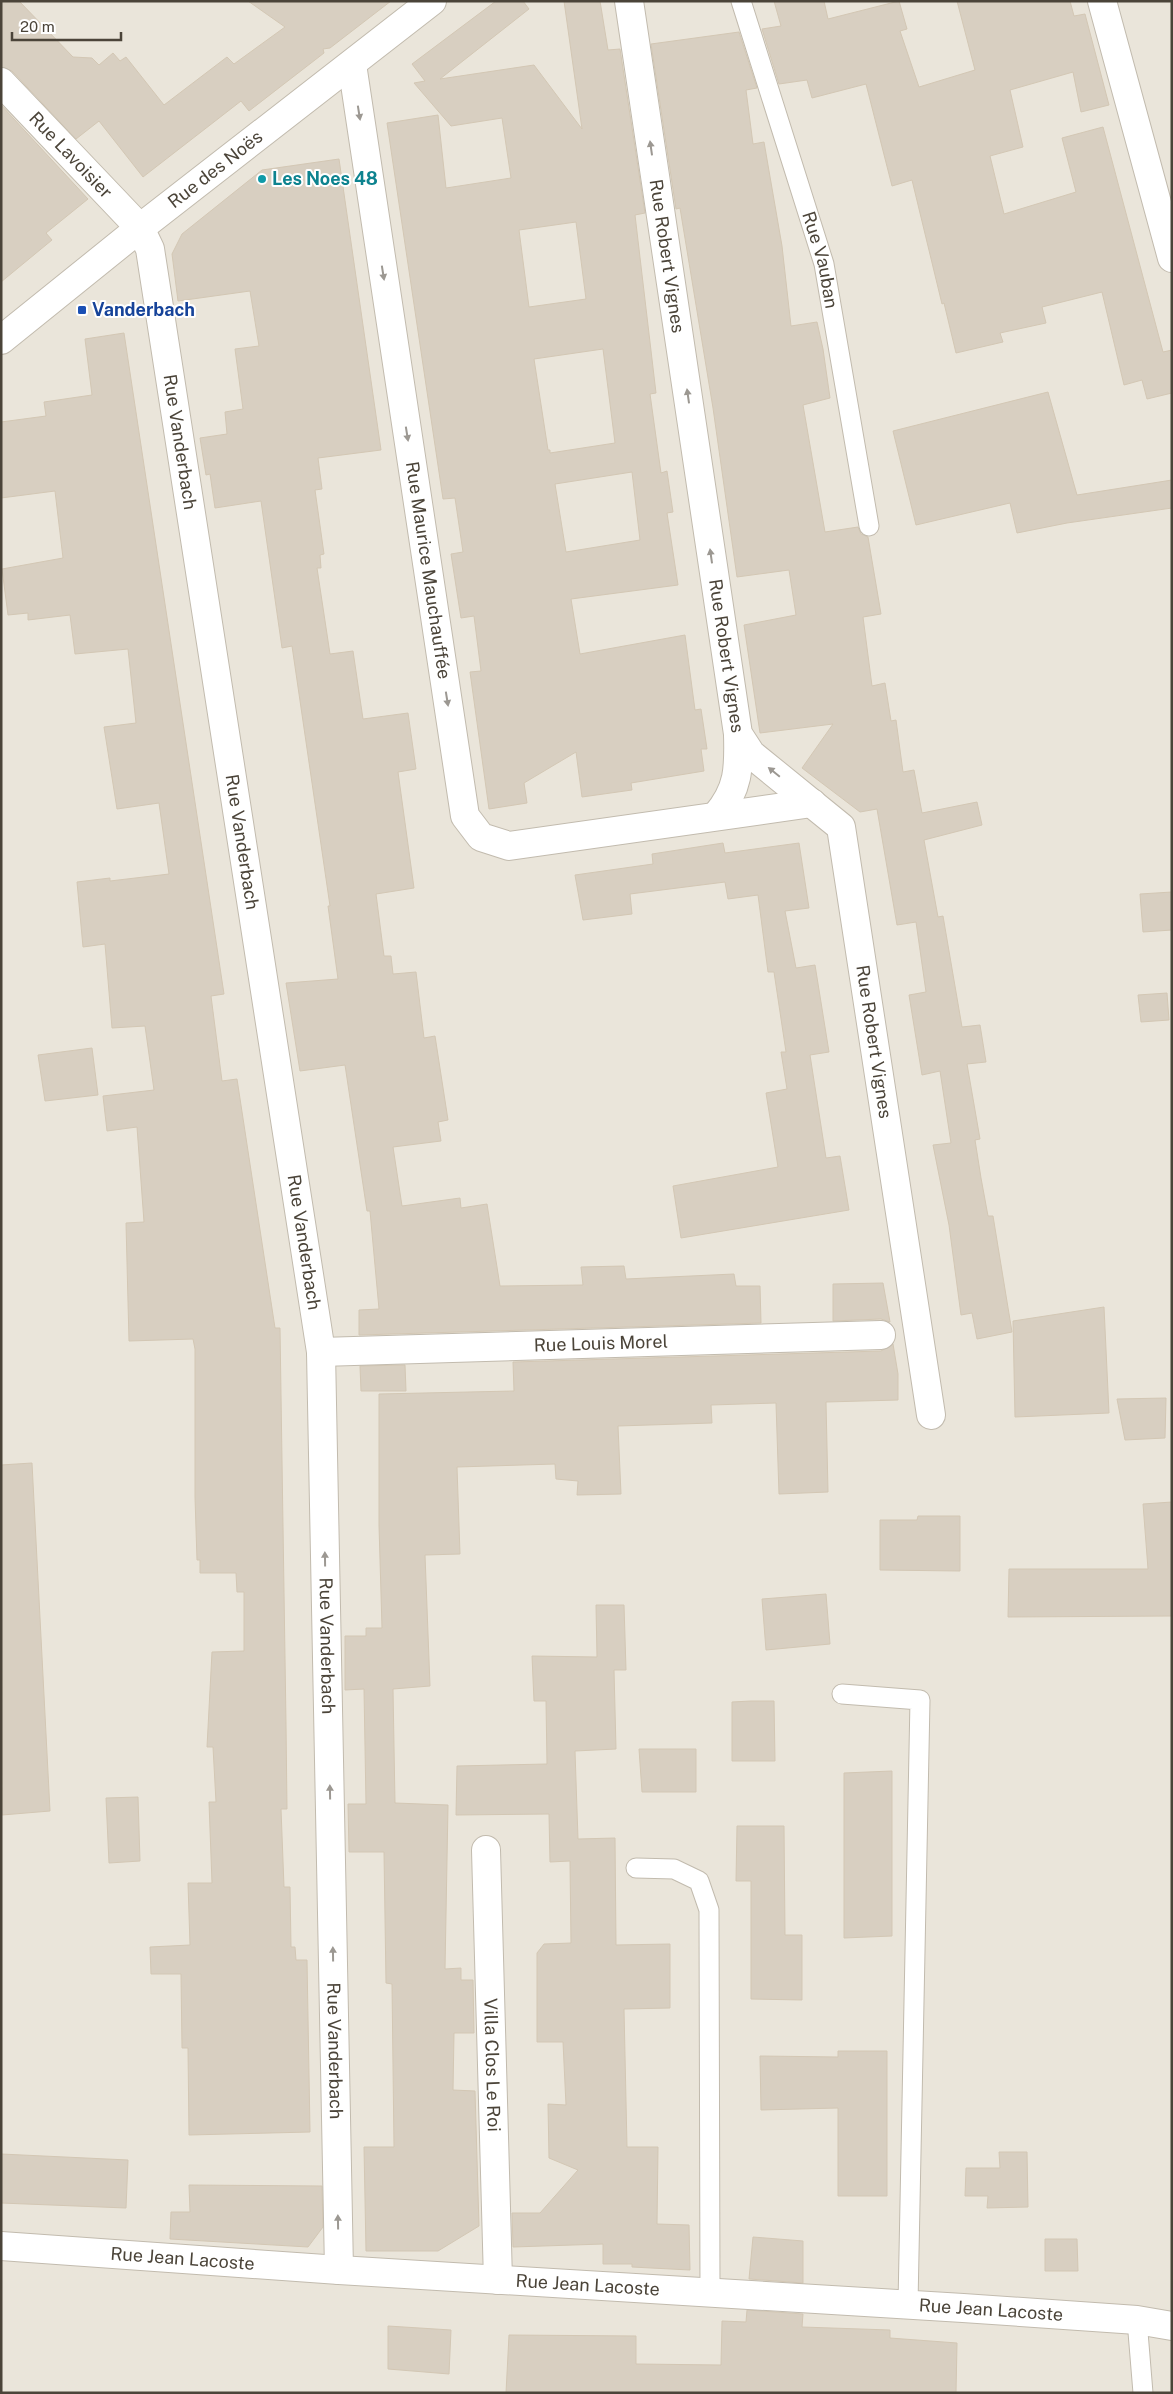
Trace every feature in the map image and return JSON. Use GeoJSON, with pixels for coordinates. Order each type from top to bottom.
{"type":"FeatureCollection","features":[{"type":"Feature","properties":{"kind":"street","name":"Rue des Noës"},"geometry":{"type":"LineString","coordinates":[[1,340],[140,228],[432,1]]}},
{"type":"Feature","properties":{"kind":"street","name":"Rue Robert Vignes"},"geometry":{"type":"LineString","coordinates":[[629,1],[738,734],[751,754],[841,826],[931,1415]]}},
{"type":"Feature","properties":{"kind":"street"},"geometry":{"type":"LineString","coordinates":[[1102,1],[1172,258]]}},
{"type":"Feature","properties":{"kind":"street","name":"Rue Maurice Mauchauffée"},"geometry":{"type":"LineString","coordinates":[[352,64],[464,816],[481,837],[509,846],[812,802]]}},
{"type":"Feature","properties":{"kind":"street","name":"Rue Lavoisier"},"geometry":{"type":"LineString","coordinates":[[1,82],[140,228]]}},
{"type":"Feature","properties":{"kind":"street","name":"Rue Vanderbach"},"geometry":{"type":"LineString","coordinates":[[140,228],[150,249],[321,1352],[339,2270]]}},
{"type":"Feature","properties":{"kind":"street"},"geometry":{"type":"LineString","coordinates":[[716,816],[725,806],[735,786],[739,767],[738,734]]}},
{"type":"Feature","properties":{"kind":"street","name":"Rue Louis Morel"},"geometry":{"type":"LineString","coordinates":[[321,1352],[881,1335]]}},
{"type":"Feature","properties":{"kind":"street","name":"Villa Clos Le Roi"},"geometry":{"type":"LineString","coordinates":[[486,1850],[498,2280]]}},
{"type":"Feature","properties":{"kind":"street","name":"Rue Jean Lacoste"},"geometry":{"type":"LineString","coordinates":[[1,2246],[339,2270],[908,2304],[1137,2320],[1172,2326]]}},
{"type":"Feature","properties":{"kind":"lane","name":"Rue Vauban"},"geometry":{"type":"LineString","coordinates":[[741,1],[824,264],[869,526]]}},
{"type":"Feature","properties":{"kind":"lane"},"geometry":{"type":"LineString","coordinates":[[842,1694],[920,1700],[908,2304]]}},
{"type":"Feature","properties":{"kind":"lane"},"geometry":{"type":"LineString","coordinates":[[636,1868],[674,1869],[699,1881],[709,1910],[710,2292]]}},
{"type":"Feature","properties":{"kind":"lane"},"geometry":{"type":"LineString","coordinates":[[1137,2320],[1143,2393]]}},
{"type":"Feature","properties":{"kind":"shaded area"},"geometry":{"type":"Polygon","coordinates":[[[1,1],[1172,1],[1172,2393],[1,2393],[1,1]]]}},
{"type":"Feature","properties":{"kind":"building"},"geometry":{"type":"Polygon","coordinates":[[[1,1],[19,1],[73,57],[92,58],[99,65],[113,53],[120,61],[126,57],[164,105],[227,57],[234,64],[285,27],[248,1],[391,1],[330,48],[323,49],[324,53],[249,111],[241,101],[143,177],[99,121],[76,139],[12,71],[1,67],[1,1]]]}},
{"type":"Feature","properties":{"kind":"building"},"geometry":{"type":"Polygon","coordinates":[[[496,1],[523,1],[529,9],[440,79],[534,65],[582,129],[564,1],[600,1],[608,50],[620,49],[645,213],[635,215],[656,393],[650,394],[661,473],[667,471],[673,512],[667,513],[678,585],[571,599],[580,654],[685,635],[695,710],[701,709],[707,749],[701,749],[704,771],[631,783],[632,790],[582,797],[576,752],[524,783],[527,803],[489,809],[470,672],[481,671],[474,616],[461,618],[451,554],[463,552],[455,498],[443,499],[387,123],[438,115],[446,188],[511,178],[502,118],[451,126],[414,83],[425,81],[412,64],[496,1]],[[576,222],[519,230],[529,307],[586,299],[576,222]],[[603,349],[534,359],[550,453],[615,443],[603,349]],[[632,472],[555,484],[566,552],[640,540],[632,472]]]}},
{"type":"Feature","properties":{"kind":"building"},"geometry":{"type":"Polygon","coordinates":[[[774,1],[824,1],[828,19],[899,1],[907,29],[900,31],[919,87],[975,70],[957,1],[1070,1],[1074,16],[1085,14],[1109,105],[1081,112],[1073,72],[1010,90],[1023,147],[990,156],[1004,214],[1076,192],[1062,138],[1103,127],[1163,352],[1172,350],[1172,393],[1147,399],[1142,380],[1124,385],[1102,292],[1042,307],[1046,323],[1000,333],[1003,342],[956,353],[912,180],[892,186],[866,84],[812,98],[807,80],[779,84],[762,29],[781,26],[774,1]]]}},
{"type":"Feature","properties":{"kind":"building"},"geometry":{"type":"Polygon","coordinates":[[[739,32],[757,88],[746,90],[753,144],[764,142],[782,246],[791,326],[817,322],[823,349],[830,398],[803,405],[825,532],[858,527],[861,534],[868,537],[881,614],[863,617],[872,686],[885,683],[891,721],[896,720],[903,772],[914,770],[922,813],[977,802],[982,825],[924,840],[938,917],[943,916],[962,1027],[980,1025],[986,1062],[967,1064],[980,1139],[975,1140],[981,1178],[988,1216],[993,1216],[1012,1332],[977,1339],[972,1313],[961,1315],[949,1225],[933,1145],[951,1143],[940,1071],[922,1075],[909,995],[926,992],[916,922],[897,925],[877,809],[860,812],[802,768],[833,724],[760,733],[744,625],[796,615],[789,570],[737,577],[713,408],[680,208],[676,209],[651,44],[739,32]]]}},
{"type":"Feature","properties":{"kind":"building"},"geometry":{"type":"Polygon","coordinates":[[[1,105],[88,199],[46,233],[52,240],[1,282],[1,105]]]}},
{"type":"Feature","properties":{"kind":"building"},"geometry":{"type":"Polygon","coordinates":[[[339,159],[381,450],[318,458],[322,489],[315,490],[324,554],[320,555],[321,568],[317,568],[330,654],[353,651],[363,719],[408,713],[416,769],[398,772],[414,888],[376,894],[384,956],[391,956],[393,974],[416,972],[424,1038],[435,1036],[448,1120],[438,1122],[441,1141],[393,1147],[402,1206],[460,1198],[461,1208],[487,1204],[500,1286],[583,1285],[581,1267],[624,1266],[626,1279],[734,1274],[736,1286],[760,1286],[761,1323],[359,1335],[359,1310],[379,1309],[370,1211],[367,1211],[345,1065],[300,1071],[286,983],[338,979],[328,906],[330,906],[292,646],[282,648],[261,501],[215,508],[210,474],[206,475],[200,438],[227,434],[225,412],[243,409],[235,349],[259,346],[250,291],[178,301],[172,254],[182,234],[262,170],[339,159]]]}},
{"type":"Feature","properties":{"kind":"building"},"geometry":{"type":"Polygon","coordinates":[[[124,333],[224,994],[211,996],[222,1081],[237,1079],[275,1328],[280,1328],[287,1809],[281,1809],[284,1887],[290,1887],[291,1947],[295,1947],[296,1960],[307,1960],[310,2132],[189,2135],[188,2048],[182,2048],[181,1974],[151,1974],[150,1947],[190,1945],[188,1883],[212,1883],[209,1802],[216,1802],[213,1747],[207,1747],[212,1652],[244,1651],[244,1592],[237,1592],[236,1573],[200,1573],[200,1560],[197,1560],[195,1349],[193,1339],[129,1341],[126,1223],[144,1222],[137,1127],[107,1131],[103,1096],[154,1090],[145,1026],[112,1028],[105,944],[83,947],[77,882],[110,878],[110,881],[169,874],[159,803],[117,809],[104,727],[136,723],[128,649],[75,654],[70,615],[28,620],[28,613],[8,615],[2,569],[63,558],[55,491],[1,498],[1,422],[46,416],[44,402],[92,395],[85,339],[124,333]]]}},
{"type":"Feature","properties":{"kind":"building"},"geometry":{"type":"Polygon","coordinates":[[[1048,392],[1077,495],[1172,480],[1172,508],[1067,523],[1017,533],[1010,503],[916,525],[893,431],[1048,392]]]}},
{"type":"Feature","properties":{"kind":"building"},"geometry":{"type":"Polygon","coordinates":[[[723,843],[725,853],[799,843],[809,908],[785,911],[796,968],[815,965],[829,1052],[810,1055],[826,1158],[840,1156],[849,1210],[681,1238],[673,1186],[778,1167],[766,1093],[787,1089],[781,1052],[786,1052],[774,972],[768,972],[758,895],[728,899],[725,882],[630,894],[632,914],[583,920],[575,875],[653,864],[652,854],[723,843]]]}},
{"type":"Feature","properties":{"kind":"building"},"geometry":{"type":"Polygon","coordinates":[[[1172,892],[1172,930],[1143,932],[1140,894],[1172,892]]]}},
{"type":"Feature","properties":{"kind":"building"},"geometry":{"type":"Polygon","coordinates":[[[1167,993],[1169,1020],[1141,1022],[1138,995],[1167,993]]]}},
{"type":"Feature","properties":{"kind":"building"},"geometry":{"type":"Polygon","coordinates":[[[92,1048],[98,1095],[45,1101],[38,1055],[92,1048]]]}},
{"type":"Feature","properties":{"kind":"building"},"geometry":{"type":"Polygon","coordinates":[[[883,1283],[890,1322],[881,1319],[833,1321],[833,1284],[883,1283]]]}},
{"type":"Feature","properties":{"kind":"building"},"geometry":{"type":"Polygon","coordinates":[[[1104,1307],[1109,1413],[1015,1417],[1013,1321],[1104,1307]]]}},
{"type":"Feature","properties":{"kind":"building"},"geometry":{"type":"Polygon","coordinates":[[[893,1344],[898,1374],[898,1400],[826,1402],[828,1492],[779,1494],[776,1403],[711,1405],[712,1423],[618,1426],[621,1494],[577,1495],[578,1481],[556,1479],[555,1464],[457,1467],[460,1554],[425,1555],[430,1686],[393,1689],[395,1803],[448,1805],[445,1969],[461,1968],[461,1980],[473,1980],[474,2033],[454,2033],[453,2090],[475,2091],[479,2226],[438,2251],[366,2251],[364,2147],[394,2147],[392,1984],[386,1983],[384,1852],[349,1852],[348,1804],[366,1804],[364,1689],[345,1690],[345,1636],[366,1636],[366,1628],[382,1628],[379,1525],[379,1394],[514,1391],[513,1362],[881,1351],[893,1344]]]}},
{"type":"Feature","properties":{"kind":"building"},"geometry":{"type":"Polygon","coordinates":[[[405,1365],[406,1391],[361,1391],[360,1366],[405,1365]]]}},
{"type":"Feature","properties":{"kind":"building"},"geometry":{"type":"Polygon","coordinates":[[[1166,1398],[1165,1438],[1125,1440],[1117,1399],[1166,1398]]]}},
{"type":"Feature","properties":{"kind":"building"},"geometry":{"type":"Polygon","coordinates":[[[32,1463],[50,1811],[2,1815],[1,1465],[32,1463]]]}},
{"type":"Feature","properties":{"kind":"building"},"geometry":{"type":"Polygon","coordinates":[[[1172,1502],[1172,1616],[1008,1617],[1009,1569],[1148,1569],[1143,1504],[1172,1502]]]}},
{"type":"Feature","properties":{"kind":"building"},"geometry":{"type":"Polygon","coordinates":[[[918,1516],[960,1516],[960,1571],[880,1570],[880,1520],[917,1520],[918,1516]]]}},
{"type":"Feature","properties":{"kind":"building"},"geometry":{"type":"Polygon","coordinates":[[[826,1594],[830,1644],[766,1650],[762,1599],[826,1594]]]}},
{"type":"Feature","properties":{"kind":"building"},"geometry":{"type":"Polygon","coordinates":[[[596,1605],[624,1605],[626,1670],[614,1670],[616,1749],[575,1751],[578,1839],[615,1838],[616,1945],[670,1944],[670,2008],[624,2009],[627,2147],[658,2147],[657,2224],[689,2225],[690,2270],[632,2267],[632,2264],[603,2264],[603,2244],[513,2247],[512,2213],[540,2213],[578,2170],[549,2158],[548,2104],[566,2105],[563,2042],[537,2042],[537,1953],[544,1944],[571,1943],[570,1861],[550,1862],[549,1814],[456,1815],[457,1766],[547,1764],[546,1701],[534,1701],[532,1656],[597,1657],[596,1605]]]}},
{"type":"Feature","properties":{"kind":"building"},"geometry":{"type":"Polygon","coordinates":[[[774,1701],[775,1761],[732,1761],[732,1702],[774,1701]]]}},
{"type":"Feature","properties":{"kind":"building"},"geometry":{"type":"Polygon","coordinates":[[[639,1749],[696,1749],[696,1792],[642,1792],[639,1749]]]}},
{"type":"Feature","properties":{"kind":"building"},"geometry":{"type":"Polygon","coordinates":[[[892,1771],[892,1936],[844,1938],[844,1773],[892,1771]]]}},
{"type":"Feature","properties":{"kind":"building"},"geometry":{"type":"Polygon","coordinates":[[[138,1797],[140,1861],[109,1863],[106,1798],[138,1797]]]}},
{"type":"Feature","properties":{"kind":"building"},"geometry":{"type":"Polygon","coordinates":[[[737,1826],[784,1826],[785,1935],[802,1935],[802,2000],[751,1999],[751,1881],[736,1881],[737,1826]]]}},
{"type":"Feature","properties":{"kind":"building"},"geometry":{"type":"Polygon","coordinates":[[[838,2051],[887,2051],[887,2196],[838,2196],[838,2108],[761,2110],[760,2056],[838,2057],[838,2051]]]}},
{"type":"Feature","properties":{"kind":"building"},"geometry":{"type":"Polygon","coordinates":[[[999,2152],[1027,2152],[1028,2207],[987,2208],[988,2196],[965,2196],[966,2168],[1000,2168],[999,2152]]]}},
{"type":"Feature","properties":{"kind":"building"},"geometry":{"type":"Polygon","coordinates":[[[1,2154],[128,2160],[126,2208],[1,2203],[1,2154]]]}},
{"type":"Feature","properties":{"kind":"building"},"geometry":{"type":"Polygon","coordinates":[[[189,2185],[322,2186],[323,2227],[308,2247],[170,2239],[171,2212],[190,2212],[189,2185]]]}},
{"type":"Feature","properties":{"kind":"building"},"geometry":{"type":"Polygon","coordinates":[[[753,2237],[803,2241],[803,2283],[749,2279],[753,2237]]]}},
{"type":"Feature","properties":{"kind":"building"},"geometry":{"type":"Polygon","coordinates":[[[1045,2239],[1077,2239],[1078,2271],[1045,2271],[1045,2239]]]}},
{"type":"Feature","properties":{"kind":"building"},"geometry":{"type":"Polygon","coordinates":[[[747,2310],[803,2314],[802,2327],[890,2330],[890,2338],[957,2343],[956,2393],[506,2393],[509,2335],[636,2336],[636,2364],[721,2365],[722,2321],[746,2322],[747,2310]]]}},
{"type":"Feature","properties":{"kind":"building"},"geometry":{"type":"Polygon","coordinates":[[[388,2326],[451,2330],[449,2374],[388,2369],[388,2326]]]}},
{"type":"Feature","properties":{"kind":"place","name":"Les Noes 48"},"geometry":{"type":"Point","coordinates":[262,179]}},
{"type":"Feature","properties":{"kind":"place","name":"Vanderbach"},"geometry":{"type":"Point","coordinates":[82,310]}}]}
